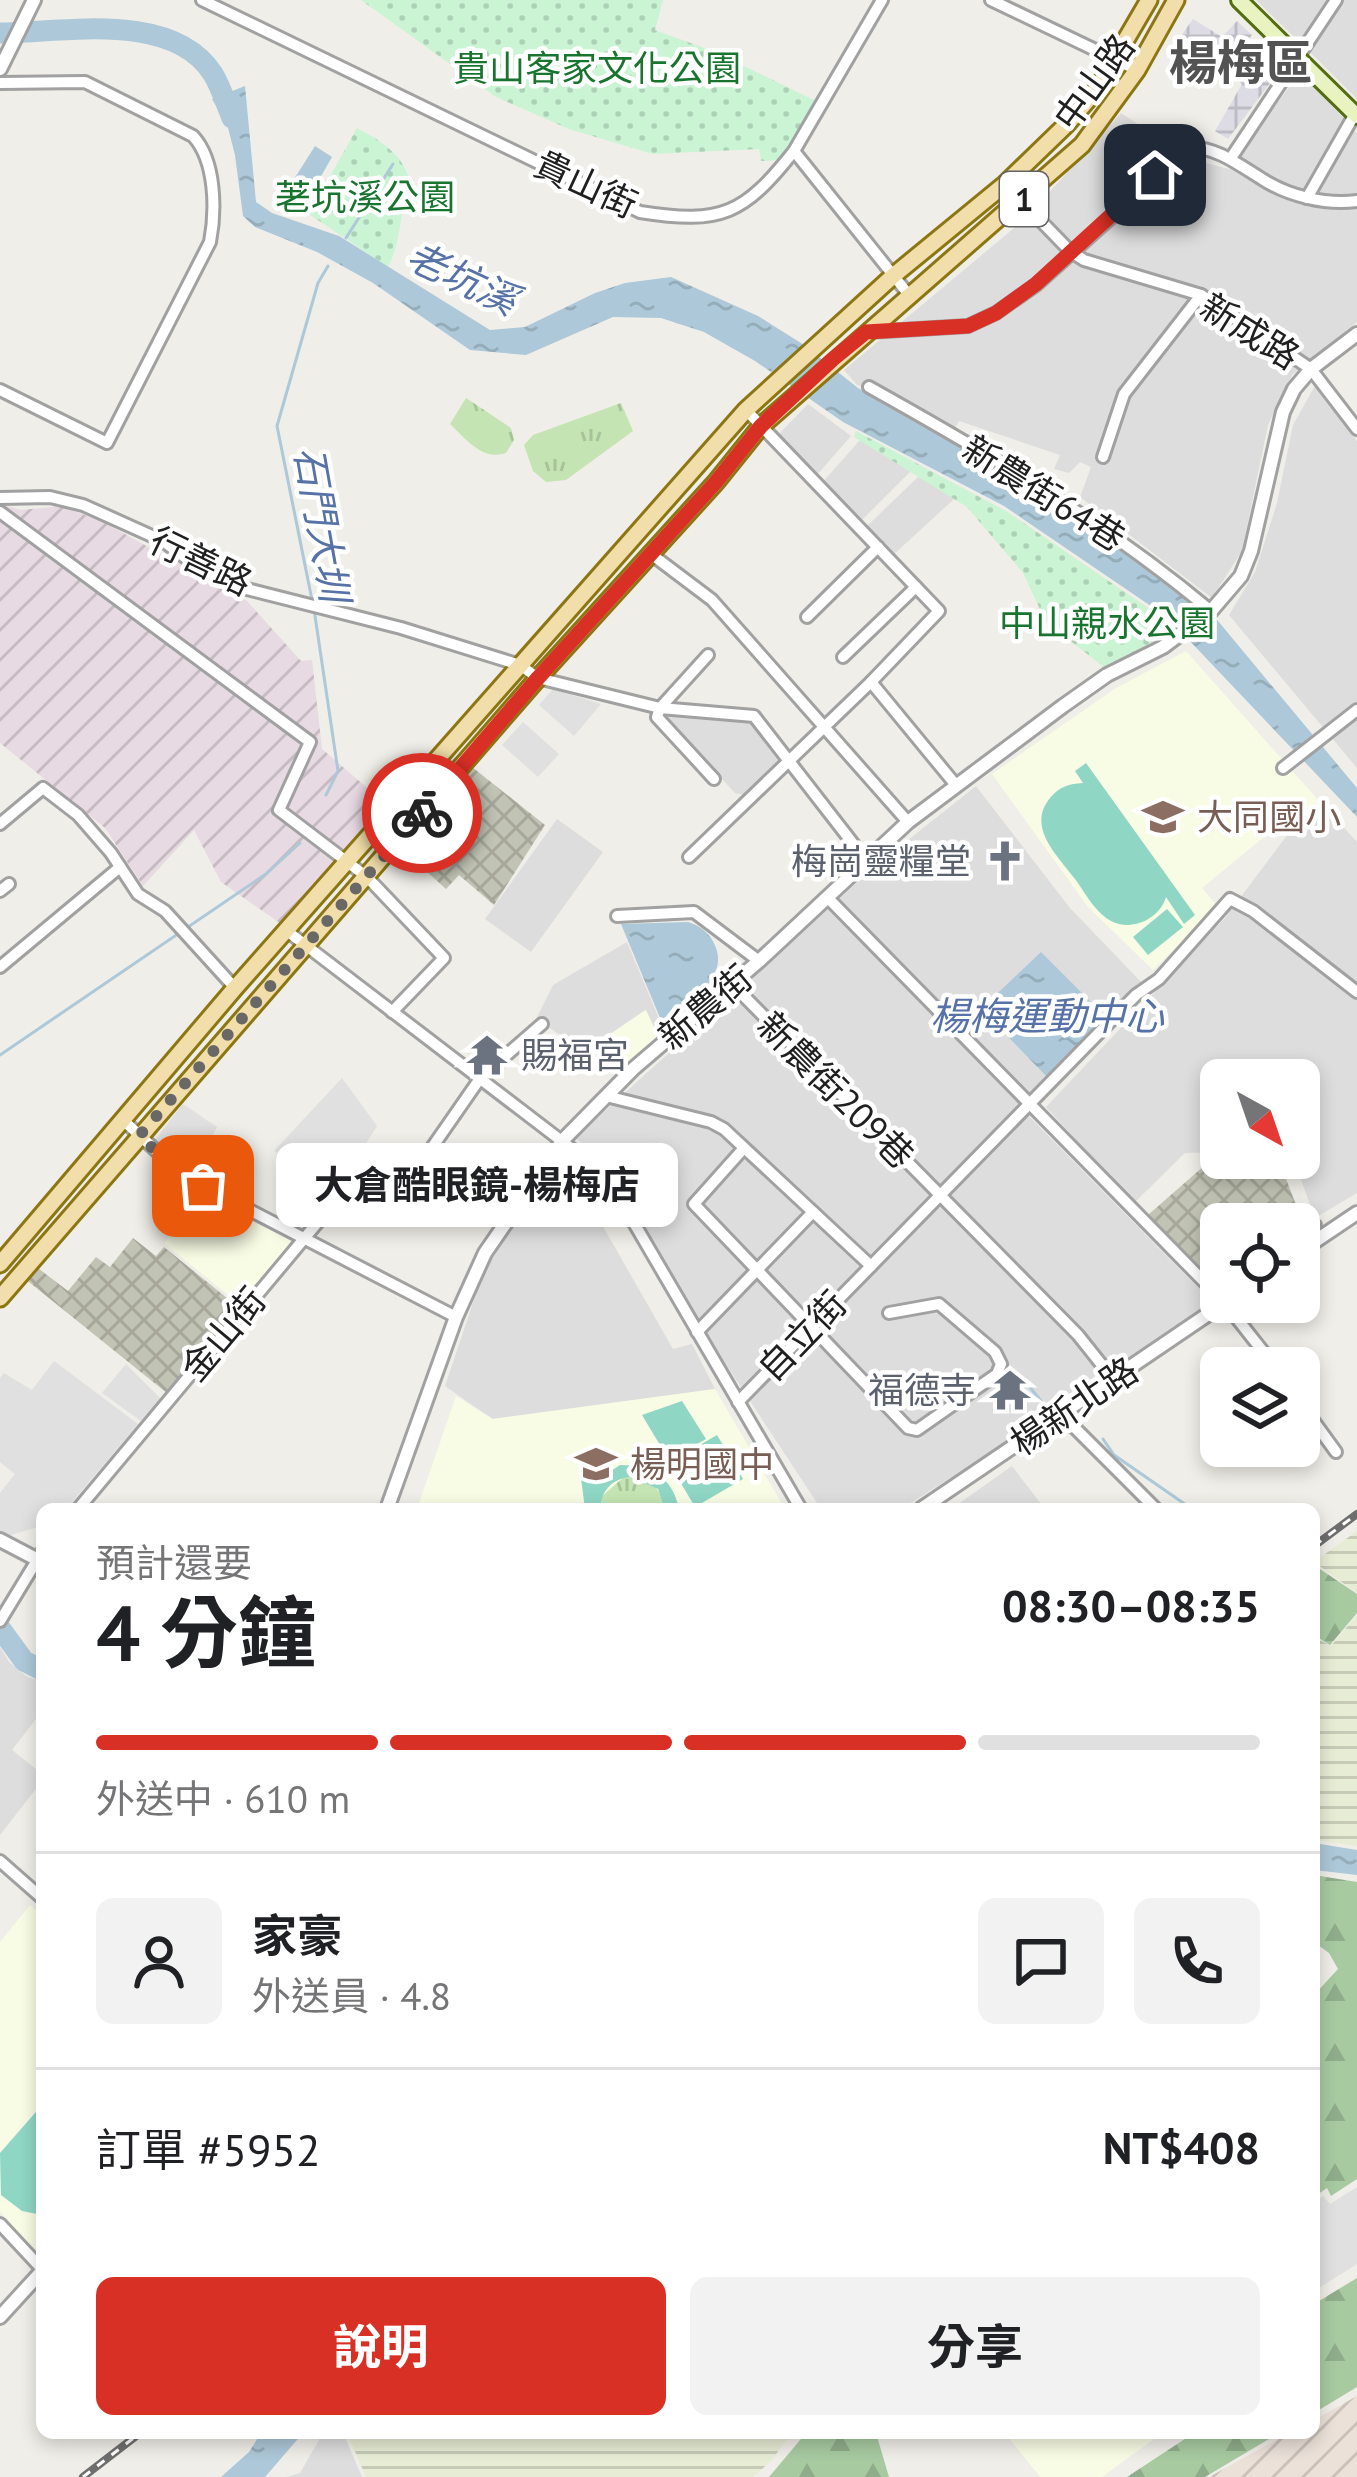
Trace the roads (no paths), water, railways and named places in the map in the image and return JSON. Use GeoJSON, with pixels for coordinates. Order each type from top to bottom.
{"type":"FeatureCollection","features":[{"type":"Feature","properties":{"kind":"main road","name":"中山路"},"geometry":{"type":"LineString","coordinates":[[746,410],[1067,124],[1116,58],[1149,0]]}},
{"type":"Feature","properties":{"kind":"main road","name":"中山路"},"geometry":{"type":"LineString","coordinates":[[761,426],[1082,145],[1137,70],[1177,0]]}},
{"type":"Feature","properties":{"kind":"main road"},"geometry":{"type":"LineString","coordinates":[[1240,0],[1356,113]]}},
{"type":"Feature","properties":{"kind":"main road","name":"1"},"geometry":{"type":"LineString","coordinates":[[0,1264],[236,988],[746,410]]}},
{"type":"Feature","properties":{"kind":"main road","name":"1"},"geometry":{"type":"LineString","coordinates":[[0,1298],[761,426]]}},
{"type":"Feature","properties":{"kind":"street"},"geometry":{"type":"LineString","coordinates":[[0,69],[34,0]]}},
{"type":"Feature","properties":{"kind":"street","name":"貴山街"},"geometry":{"type":"LineString","coordinates":[[202,0],[640,212],[703,215],[747,203],[794,151],[882,0]]}},
{"type":"Feature","properties":{"kind":"street"},"geometry":{"type":"LineString","coordinates":[[991,0],[1137,70]]}},
{"type":"Feature","properties":{"kind":"street"},"geometry":{"type":"LineString","coordinates":[[1231,158],[1336,0]]}},
{"type":"Feature","properties":{"kind":"street"},"geometry":{"type":"LineString","coordinates":[[0,83],[86,82],[193,136],[201,145],[216,213],[210,242],[107,442],[0,390]]}},
{"type":"Feature","properties":{"kind":"street"},"geometry":{"type":"LineString","coordinates":[[1307,198],[1356,113]]}},
{"type":"Feature","properties":{"kind":"street"},"geometry":{"type":"LineString","coordinates":[[866,332],[968,326],[996,313],[1036,284],[1184,150],[1201,148],[1231,158],[1280,189],[1307,198],[1357,201]]}},
{"type":"Feature","properties":{"kind":"street"},"geometry":{"type":"LineString","coordinates":[[794,151],[909,295]]}},
{"type":"Feature","properties":{"kind":"street","name":"新成路"},"geometry":{"type":"LineString","coordinates":[[1005,184],[1084,260],[1201,295],[1311,369],[1357,429]]}},
{"type":"Feature","properties":{"kind":"street"},"geometry":{"type":"LineString","coordinates":[[1102,458],[1124,394],[1201,295]]}},
{"type":"Feature","properties":{"kind":"street"},"geometry":{"type":"LineString","coordinates":[[1211,611],[1241,576],[1251,551],[1283,412],[1294,388],[1357,334]]}},
{"type":"Feature","properties":{"kind":"street","name":"新農街64巷"},"geometry":{"type":"LineString","coordinates":[[869,387],[1068,505],[1153,562],[1211,611]]}},
{"type":"Feature","properties":{"kind":"street"},"geometry":{"type":"LineString","coordinates":[[688,857],[871,682],[939,610],[746,410]]}},
{"type":"Feature","properties":{"kind":"street","name":"行善路"},"geometry":{"type":"LineString","coordinates":[[0,498],[50,496],[83,505],[163,542],[212,575],[520,665],[538,678]]}},
{"type":"Feature","properties":{"kind":"street"},"geometry":{"type":"LineString","coordinates":[[0,512],[310,742],[279,810],[367,877],[443,958],[392,1012]]}},
{"type":"Feature","properties":{"kind":"street"},"geometry":{"type":"LineString","coordinates":[[807,617],[878,547]]}},
{"type":"Feature","properties":{"kind":"street"},"geometry":{"type":"LineString","coordinates":[[651,554],[712,600],[908,822]]}},
{"type":"Feature","properties":{"kind":"street"},"geometry":{"type":"LineString","coordinates":[[843,657],[916,587]]}},
{"type":"Feature","properties":{"kind":"street","name":"新農街"},"geometry":{"type":"LineString","coordinates":[[389,1503],[456,1317],[495,1237],[563,1140],[908,822],[1107,675],[1211,611]]}},
{"type":"Feature","properties":{"kind":"street"},"geometry":{"type":"LineString","coordinates":[[708,656],[657,717],[715,779]]}},
{"type":"Feature","properties":{"kind":"street"},"geometry":{"type":"LineString","coordinates":[[538,678],[660,708],[754,716],[865,859]]}},
{"type":"Feature","properties":{"kind":"street"},"geometry":{"type":"LineString","coordinates":[[871,682],[955,784]]}},
{"type":"Feature","properties":{"kind":"street"},"geometry":{"type":"LineString","coordinates":[[1283,768],[1357,710]]}},
{"type":"Feature","properties":{"kind":"street"},"geometry":{"type":"LineString","coordinates":[[0,824],[43,788],[77,815],[138,894],[176,922],[236,988]]}},
{"type":"Feature","properties":{"kind":"street"},"geometry":{"type":"LineString","coordinates":[[0,967],[120,867]]}},
{"type":"Feature","properties":{"kind":"street"},"geometry":{"type":"LineString","coordinates":[[826,897],[1029,1105],[1200,1271]]}},
{"type":"Feature","properties":{"kind":"street","name":"自立街"},"geometry":{"type":"LineString","coordinates":[[287,931],[606,1174],[738,1402],[1136,995],[1159,979],[1230,899],[1291,938],[1357,992]]}},
{"type":"Feature","properties":{"kind":"street"},"geometry":{"type":"LineString","coordinates":[[617,916],[694,912],[759,962]]}},
{"type":"Feature","properties":{"kind":"street","name":"新農街209巷"},"geometry":{"type":"LineString","coordinates":[[733,985],[1078,1335],[1113,1379]]}},
{"type":"Feature","properties":{"kind":"street"},"geometry":{"type":"LineString","coordinates":[[481,1077],[542,1024]]}},
{"type":"Feature","properties":{"kind":"street","name":"金山街"},"geometry":{"type":"LineString","coordinates":[[83,1503],[338,1198],[387,1212],[481,1077]]}},
{"type":"Feature","properties":{"kind":"street"},"geometry":{"type":"LineString","coordinates":[[606,1096],[711,1122],[871,1266]]}},
{"type":"Feature","properties":{"kind":"street"},"geometry":{"type":"LineString","coordinates":[[123,1120],[175,1168],[456,1317]]}},
{"type":"Feature","properties":{"kind":"street"},"geometry":{"type":"LineString","coordinates":[[744,1148],[694,1204],[908,1428],[916,1430],[986,1384],[1001,1364],[995,1352],[939,1304],[889,1313]]}},
{"type":"Feature","properties":{"kind":"street"},"geometry":{"type":"LineString","coordinates":[[697,1332],[813,1212]]}},
{"type":"Feature","properties":{"kind":"street"},"geometry":{"type":"LineString","coordinates":[[1320,1238],[1357,1213]]}},
{"type":"Feature","properties":{"kind":"street","name":"楊新北路"},"geometry":{"type":"LineString","coordinates":[[930,1503],[1200,1318]]}},
{"type":"Feature","properties":{"kind":"street"},"geometry":{"type":"LineString","coordinates":[[1241,1323],[1260,1347]]}},
{"type":"Feature","properties":{"kind":"street"},"geometry":{"type":"LineString","coordinates":[[738,1402],[797,1503]]}},
{"type":"Feature","properties":{"kind":"street"},"geometry":{"type":"LineString","coordinates":[[1061,1414],[1150,1503]]}},
{"type":"Feature","properties":{"kind":"street"},"geometry":{"type":"LineString","coordinates":[[1320,1430],[1336,1452]]}},
{"type":"Feature","properties":{"kind":"street"},"geometry":{"type":"LineString","coordinates":[[0,1540],[36,1556]]}},
{"type":"Feature","properties":{"kind":"street"},"geometry":{"type":"LineString","coordinates":[[3,1615],[36,1564]]}},
{"type":"Feature","properties":{"kind":"street"},"geometry":{"type":"LineString","coordinates":[[0,1861],[36,1893]]}},
{"type":"Feature","properties":{"kind":"street"},"geometry":{"type":"LineString","coordinates":[[0,2224],[36,2263]]}},
{"type":"Feature","properties":{"kind":"street"},"geometry":{"type":"LineString","coordinates":[[0,2317],[36,2277]]}},
{"type":"Feature","properties":{"kind":"water"},"geometry":{"type":"Polygon","coordinates":[[[245,86],[256,202],[272,213],[339,236],[490,330],[525,327],[625,283],[671,277],[758,316],[858,388],[997,465],[1091,525],[1218,621],[1357,788],[1357,817],[1167,617],[1004,506],[843,422],[704,332],[661,318],[613,317],[526,355],[470,350],[373,283],[317,252],[255,227],[243,216],[227,124],[212,99],[245,86]]]}},
{"type":"Feature","properties":{"kind":"water"},"geometry":{"type":"Polygon","coordinates":[[[315,146],[332,157],[304,206],[284,195],[315,146]]]}},
{"type":"Feature","properties":{"kind":"water"},"geometry":{"type":"Polygon","coordinates":[[[688,922],[705,931],[714,943],[716,971],[702,992],[663,1025],[621,924],[688,922]]]}},
{"type":"Feature","properties":{"kind":"water","name":"楊梅運動中心"},"geometry":{"type":"Polygon","coordinates":[[[1041,952],[1112,1023],[1054,1084],[981,1009],[1041,952]]]}},
{"type":"Feature","properties":{"kind":"water"},"geometry":{"type":"Polygon","coordinates":[[[1320,1844],[1357,1850],[1357,1875],[1320,1871],[1320,1844]]]}},
{"type":"Feature","properties":{"kind":"water"},"geometry":{"type":"Polygon","coordinates":[[[257,2439],[298,2439],[265,2477],[221,2477],[257,2439]]]}},
{"type":"Feature","properties":{"kind":"waterway","name":"老坑溪"},"geometry":{"type":"LineString","coordinates":[[0,33],[116,30],[172,41],[195,54],[213,74],[232,118]]}},
{"type":"Feature","properties":{"kind":"waterway","name":"石門大圳"},"geometry":{"type":"LineString","coordinates":[[346,238],[393,164]]}},
{"type":"Feature","properties":{"kind":"waterway","name":"石門大圳"},"geometry":{"type":"LineString","coordinates":[[312,600],[277,426],[318,283],[328,266]]}},
{"type":"Feature","properties":{"kind":"waterway","name":"石門大圳"},"geometry":{"type":"LineString","coordinates":[[314,609],[338,771],[326,795]]}},
{"type":"Feature","properties":{"kind":"waterway","name":"石門大圳"},"geometry":{"type":"LineString","coordinates":[[0,1055],[266,874],[300,843]]}},
{"type":"Feature","properties":{"kind":"waterway"},"geometry":{"type":"LineString","coordinates":[[1029,1386],[1049,1411]]}},
{"type":"Feature","properties":{"kind":"waterway"},"geometry":{"type":"LineString","coordinates":[[1103,1439],[1114,1455],[1183,1503]]}},
{"type":"Feature","properties":{"kind":"waterway"},"geometry":{"type":"LineString","coordinates":[[0,1628],[24,1661],[36,1667]]}},
{"type":"Feature","properties":{"kind":"railway"},"geometry":{"type":"LineString","coordinates":[[1320,1542],[1357,1514]]}},
{"type":"Feature","properties":{"kind":"railway"},"geometry":{"type":"LineString","coordinates":[[83,2477],[132,2439]]}},
{"type":"Feature","properties":{"kind":"place","name":"大同國小"},"geometry":{"type":"Point","coordinates":[1163,817]}},
{"type":"Feature","properties":{"kind":"place","name":"梅崗靈糧堂"},"geometry":{"type":"Point","coordinates":[1005,861]}},
{"type":"Feature","properties":{"kind":"place","name":"賜福宮"},"geometry":{"type":"Point","coordinates":[487,1055]}},
{"type":"Feature","properties":{"kind":"place","name":"大倉酷眼鏡-楊梅店"},"geometry":{"type":"Point","coordinates":[203,1186]}},
{"type":"Feature","properties":{"kind":"place","name":"福德寺"},"geometry":{"type":"Point","coordinates":[1010,1390]}},
{"type":"Feature","properties":{"kind":"place","name":"楊明國中"},"geometry":{"type":"Point","coordinates":[596,1464]}},
{"type":"Feature","properties":{"kind":"district","name":"楊梅區"},"geometry":{"type":"Point","coordinates":[1241,63]}},
{"type":"Feature","properties":{"kind":"park label","name":"貴山客家文化公園"},"geometry":{"type":"Point","coordinates":[597,68]}},
{"type":"Feature","properties":{"kind":"park label","name":"荖坑溪公園"},"geometry":{"type":"Point","coordinates":[365,197]}},
{"type":"Feature","properties":{"kind":"park label","name":"中山親水公園"},"geometry":{"type":"Point","coordinates":[1107,623]}}]}
